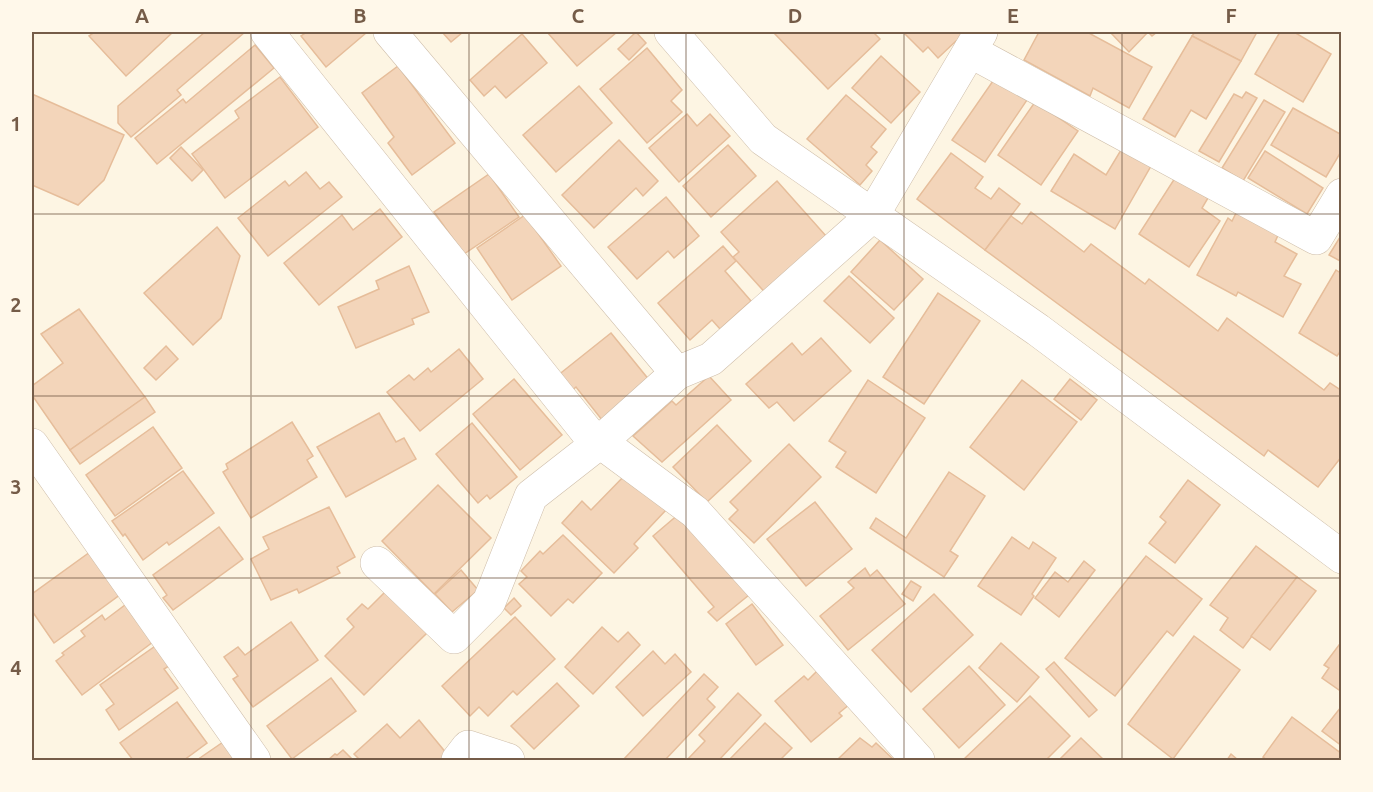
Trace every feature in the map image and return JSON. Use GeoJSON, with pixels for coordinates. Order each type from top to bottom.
{"type":"FeatureCollection","features":[{"type":"Feature","properties":{"kind":"street"},"geometry":{"type":"LineString","coordinates":[[267,32],[587,432],[695,512],[918,760]]}},
{"type":"Feature","properties":{"kind":"street"},"geometry":{"type":"LineString","coordinates":[[390,32],[677,373]]}},
{"type":"Feature","properties":{"kind":"street"},"geometry":{"type":"LineString","coordinates":[[671,32],[763,139],[1038,330],[1341,557]]}},
{"type":"Feature","properties":{"kind":"street"},"geometry":{"type":"LineString","coordinates":[[377,563],[454,637],[489,602],[531,496],[600,442],[677,373],[711,359],[872,216],[976,41],[1316,238],[1341,195]]}},
{"type":"Feature","properties":{"kind":"street"},"geometry":{"type":"LineString","coordinates":[[32,446],[254,760]]}},
{"type":"Feature","properties":{"kind":"street"},"geometry":{"type":"LineString","coordinates":[[458,760],[468,747],[508,760]]}},
{"type":"Feature","properties":{"kind":"building"},"geometry":{"type":"Polygon","coordinates":[[[95,32],[173,32],[126,76],[89,36],[95,32]]]}},
{"type":"Feature","properties":{"kind":"building"},"geometry":{"type":"Polygon","coordinates":[[[205,32],[245,32],[177,90],[181,95],[131,137],[118,123],[118,106],[205,32]]]}},
{"type":"Feature","properties":{"kind":"building"},"geometry":{"type":"Polygon","coordinates":[[[307,32],[366,33],[326,67],[301,36],[307,32]]]}},
{"type":"Feature","properties":{"kind":"building"},"geometry":{"type":"Polygon","coordinates":[[[442,32],[463,32],[451,42],[442,32]]]}},
{"type":"Feature","properties":{"kind":"building"},"geometry":{"type":"Polygon","coordinates":[[[547,32],[617,32],[577,66],[547,32]]]}},
{"type":"Feature","properties":{"kind":"building"},"geometry":{"type":"Polygon","coordinates":[[[636,32],[646,43],[629,60],[618,49],[636,32]]]}},
{"type":"Feature","properties":{"kind":"building"},"geometry":{"type":"Polygon","coordinates":[[[773,32],[873,32],[880,39],[828,89],[773,32]]]}},
{"type":"Feature","properties":{"kind":"building"},"geometry":{"type":"Polygon","coordinates":[[[903,32],[972,32],[959,44],[956,41],[938,58],[928,47],[923,52],[903,32]]]}},
{"type":"Feature","properties":{"kind":"building"},"geometry":{"type":"Polygon","coordinates":[[[1039,32],[1087,32],[1152,67],[1129,108],[1093,88],[1090,96],[1024,60],[1039,32]]]}},
{"type":"Feature","properties":{"kind":"building"},"geometry":{"type":"Polygon","coordinates":[[[1110,32],[1148,32],[1129,52],[1110,32]]]}},
{"type":"Feature","properties":{"kind":"building"},"geometry":{"type":"Polygon","coordinates":[[[1195,32],[1257,32],[1241,61],[1192,36],[1195,32]]]}},
{"type":"Feature","properties":{"kind":"building"},"geometry":{"type":"Polygon","coordinates":[[[1280,32],[1294,32],[1331,54],[1303,102],[1255,74],[1280,32]]]}},
{"type":"Feature","properties":{"kind":"building"},"geometry":{"type":"Polygon","coordinates":[[[522,34],[547,63],[506,98],[495,86],[484,96],[470,80],[522,34]]]}},
{"type":"Feature","properties":{"kind":"building"},"geometry":{"type":"Polygon","coordinates":[[[1192,36],[1241,61],[1206,119],[1191,110],[1175,137],[1143,119],[1192,36]]]}},
{"type":"Feature","properties":{"kind":"building"},"geometry":{"type":"Polygon","coordinates":[[[255,45],[274,68],[157,164],[135,138],[183,99],[186,103],[255,45]]]}},
{"type":"Feature","properties":{"kind":"building"},"geometry":{"type":"Polygon","coordinates":[[[647,48],[682,90],[671,101],[682,112],[647,143],[600,89],[647,48]]]}},
{"type":"Feature","properties":{"kind":"building"},"geometry":{"type":"Polygon","coordinates":[[[881,56],[920,92],[891,123],[852,88],[881,56]]]}},
{"type":"Feature","properties":{"kind":"building"},"geometry":{"type":"Polygon","coordinates":[[[398,66],[455,143],[412,175],[388,143],[394,137],[362,93],[398,66]]]}},
{"type":"Feature","properties":{"kind":"building"},"geometry":{"type":"Polygon","coordinates":[[[280,77],[318,127],[225,198],[192,154],[239,118],[235,111],[280,77]]]}},
{"type":"Feature","properties":{"kind":"building"},"geometry":{"type":"Polygon","coordinates":[[[995,78],[1027,100],[985,162],[952,140],[995,78]]]}},
{"type":"Feature","properties":{"kind":"building"},"geometry":{"type":"Polygon","coordinates":[[[579,86],[612,123],[556,172],[523,135],[579,86]]]}},
{"type":"Feature","properties":{"kind":"building"},"geometry":{"type":"Polygon","coordinates":[[[1246,92],[1257,98],[1219,162],[1199,151],[1234,94],[1242,98],[1246,92]]]}},
{"type":"Feature","properties":{"kind":"building"},"geometry":{"type":"Polygon","coordinates":[[[32,94],[124,135],[104,180],[78,205],[32,185],[32,94]]]}},
{"type":"Feature","properties":{"kind":"building"},"geometry":{"type":"Polygon","coordinates":[[[846,95],[886,129],[871,147],[877,152],[866,165],[872,171],[860,185],[807,139],[846,95]]]}},
{"type":"Feature","properties":{"kind":"building"},"geometry":{"type":"Polygon","coordinates":[[[1264,100],[1285,112],[1243,181],[1222,168],[1264,100]]]}},
{"type":"Feature","properties":{"kind":"building"},"geometry":{"type":"Polygon","coordinates":[[[1035,102],[1078,131],[1041,185],[998,155],[1035,102]]]}},
{"type":"Feature","properties":{"kind":"building"},"geometry":{"type":"Polygon","coordinates":[[[1293,108],[1342,135],[1342,150],[1326,177],[1271,145],[1293,108]]]}},
{"type":"Feature","properties":{"kind":"building"},"geometry":{"type":"Polygon","coordinates":[[[687,114],[697,126],[710,114],[730,136],[679,182],[649,148],[687,114]]]}},
{"type":"Feature","properties":{"kind":"building"},"geometry":{"type":"Polygon","coordinates":[[[619,140],[658,181],[643,196],[636,188],[594,228],[562,195],[619,140]]]}},
{"type":"Feature","properties":{"kind":"building"},"geometry":{"type":"Polygon","coordinates":[[[728,145],[756,176],[711,217],[683,186],[728,145]]]}},
{"type":"Feature","properties":{"kind":"building"},"geometry":{"type":"Polygon","coordinates":[[[181,147],[203,170],[192,181],[170,158],[181,147]]]}},
{"type":"Feature","properties":{"kind":"building"},"geometry":{"type":"Polygon","coordinates":[[[1121,150],[1151,166],[1115,229],[1051,191],[1074,154],[1106,175],[1121,150]]]}},
{"type":"Feature","properties":{"kind":"building"},"geometry":{"type":"Polygon","coordinates":[[[1265,151],[1323,188],[1307,214],[1248,178],[1265,151]]]}},
{"type":"Feature","properties":{"kind":"building"},"geometry":{"type":"Polygon","coordinates":[[[951,153],[983,177],[975,188],[991,199],[999,188],[1020,204],[985,250],[917,199],[951,153]]]}},
{"type":"Feature","properties":{"kind":"building"},"geometry":{"type":"Polygon","coordinates":[[[306,172],[320,189],[329,182],[342,197],[268,256],[238,218],[285,181],[289,186],[306,172]]]}},
{"type":"Feature","properties":{"kind":"building"},"geometry":{"type":"Polygon","coordinates":[[[489,174],[519,217],[464,254],[434,212],[489,174]]]}},
{"type":"Feature","properties":{"kind":"building"},"geometry":{"type":"Polygon","coordinates":[[[1175,178],[1208,198],[1202,208],[1220,221],[1189,267],[1139,234],[1175,178]]]}},
{"type":"Feature","properties":{"kind":"building"},"geometry":{"type":"Polygon","coordinates":[[[777,181],[826,236],[769,297],[733,257],[739,252],[721,232],[777,181]]]}},
{"type":"Feature","properties":{"kind":"building"},"geometry":{"type":"Polygon","coordinates":[[[666,197],[699,236],[674,258],[668,251],[637,279],[608,247],[666,197]]]}},
{"type":"Feature","properties":{"kind":"building"},"geometry":{"type":"Polygon","coordinates":[[[380,209],[402,237],[319,305],[284,263],[342,215],[353,230],[380,209]]]}},
{"type":"Feature","properties":{"kind":"building"},"geometry":{"type":"Polygon","coordinates":[[[1237,211],[1279,233],[1275,242],[1297,254],[1284,276],[1301,284],[1283,317],[1238,292],[1236,296],[1197,275],[1228,218],[1232,221],[1237,211]]]}},
{"type":"Feature","properties":{"kind":"building"},"geometry":{"type":"Polygon","coordinates":[[[1031,212],[1084,252],[1091,244],[1145,284],[1149,279],[1218,331],[1227,318],[1324,390],[1330,383],[1342,391],[1342,456],[1318,487],[1268,450],[1264,456],[985,250],[1011,216],[1022,224],[1031,212]]]}},
{"type":"Feature","properties":{"kind":"building"},"geometry":{"type":"Polygon","coordinates":[[[525,215],[561,266],[512,300],[477,248],[525,215]]]}},
{"type":"Feature","properties":{"kind":"building"},"geometry":{"type":"Polygon","coordinates":[[[217,227],[240,256],[221,318],[193,345],[144,293],[217,227]]]}},
{"type":"Feature","properties":{"kind":"building"},"geometry":{"type":"Polygon","coordinates":[[[1342,234],[1342,262],[1329,255],[1342,234]]]}},
{"type":"Feature","properties":{"kind":"building"},"geometry":{"type":"Polygon","coordinates":[[[880,240],[923,279],[894,310],[851,272],[880,240]]]}},
{"type":"Feature","properties":{"kind":"building"},"geometry":{"type":"Polygon","coordinates":[[[723,246],[736,261],[725,271],[751,301],[720,329],[712,320],[690,340],[658,303],[723,246]]]}},
{"type":"Feature","properties":{"kind":"building"},"geometry":{"type":"Polygon","coordinates":[[[409,266],[429,312],[412,319],[414,324],[356,348],[338,307],[379,289],[376,281],[409,266]]]}},
{"type":"Feature","properties":{"kind":"building"},"geometry":{"type":"Polygon","coordinates":[[[1336,270],[1342,274],[1342,349],[1337,356],[1299,333],[1336,270]]]}},
{"type":"Feature","properties":{"kind":"building"},"geometry":{"type":"Polygon","coordinates":[[[849,276],[894,318],[870,343],[824,301],[849,276]]]}},
{"type":"Feature","properties":{"kind":"building"},"geometry":{"type":"Polygon","coordinates":[[[938,293],[980,321],[924,404],[883,377],[938,293]]]}},
{"type":"Feature","properties":{"kind":"building"},"geometry":{"type":"Polygon","coordinates":[[[79,309],[145,397],[70,450],[32,395],[32,386],[63,363],[41,334],[79,309]]]}},
{"type":"Feature","properties":{"kind":"building"},"geometry":{"type":"Polygon","coordinates":[[[611,333],[654,386],[606,425],[576,387],[570,392],[557,376],[611,333]]]}},
{"type":"Feature","properties":{"kind":"building"},"geometry":{"type":"Polygon","coordinates":[[[821,338],[851,371],[794,421],[777,402],[769,408],[746,384],[792,343],[802,355],[821,338]]]}},
{"type":"Feature","properties":{"kind":"building"},"geometry":{"type":"Polygon","coordinates":[[[166,346],[178,359],[156,380],[144,368],[166,346]]]}},
{"type":"Feature","properties":{"kind":"building"},"geometry":{"type":"Polygon","coordinates":[[[459,349],[483,379],[420,431],[387,392],[409,375],[414,380],[428,368],[431,372],[459,349]]]}},
{"type":"Feature","properties":{"kind":"building"},"geometry":{"type":"Polygon","coordinates":[[[709,376],[731,400],[662,462],[633,436],[672,401],[676,405],[709,376]]]}},
{"type":"Feature","properties":{"kind":"building"},"geometry":{"type":"Polygon","coordinates":[[[514,379],[562,435],[520,470],[473,414],[514,379]]]}},
{"type":"Feature","properties":{"kind":"building"},"geometry":{"type":"Polygon","coordinates":[[[1070,379],[1097,400],[1081,420],[1054,399],[1070,379]]]}},
{"type":"Feature","properties":{"kind":"building"},"geometry":{"type":"Polygon","coordinates":[[[868,380],[925,418],[876,493],[836,467],[846,452],[829,441],[868,380]]]}},
{"type":"Feature","properties":{"kind":"building"},"geometry":{"type":"Polygon","coordinates":[[[1022,380],[1077,422],[1024,490],[970,447],[1022,380]]]}},
{"type":"Feature","properties":{"kind":"building"},"geometry":{"type":"Polygon","coordinates":[[[145,397],[155,412],[80,464],[70,450],[145,397]]]}},
{"type":"Feature","properties":{"kind":"building"},"geometry":{"type":"Polygon","coordinates":[[[379,413],[396,442],[404,438],[416,459],[346,497],[317,447],[379,413]]]}},
{"type":"Feature","properties":{"kind":"building"},"geometry":{"type":"Polygon","coordinates":[[[292,422],[313,456],[307,460],[317,477],[251,518],[223,472],[228,469],[226,464],[292,422]]]}},
{"type":"Feature","properties":{"kind":"building"},"geometry":{"type":"Polygon","coordinates":[[[472,423],[517,477],[490,499],[487,495],[478,503],[436,454],[472,423]]]}},
{"type":"Feature","properties":{"kind":"building"},"geometry":{"type":"Polygon","coordinates":[[[717,425],[751,461],[707,502],[673,467],[717,425]]]}},
{"type":"Feature","properties":{"kind":"building"},"geometry":{"type":"Polygon","coordinates":[[[153,427],[182,468],[115,516],[86,475],[153,427]]]}},
{"type":"Feature","properties":{"kind":"building"},"geometry":{"type":"Polygon","coordinates":[[[789,444],[821,477],[754,543],[729,519],[738,510],[730,502],[789,444]]]}},
{"type":"Feature","properties":{"kind":"building"},"geometry":{"type":"Polygon","coordinates":[[[183,471],[214,513],[169,545],[167,542],[143,560],[125,534],[123,536],[112,521],[183,471]]]}},
{"type":"Feature","properties":{"kind":"building"},"geometry":{"type":"Polygon","coordinates":[[[949,472],[985,496],[950,551],[958,556],[944,577],[870,528],[876,518],[906,538],[949,472]]]}},
{"type":"Feature","properties":{"kind":"building"},"geometry":{"type":"Polygon","coordinates":[[[627,473],[666,510],[634,544],[638,548],[614,573],[562,523],[582,501],[591,510],[627,473]]]}},
{"type":"Feature","properties":{"kind":"building"},"geometry":{"type":"Polygon","coordinates":[[[1188,480],[1220,505],[1175,563],[1149,543],[1166,522],[1160,517],[1188,480]]]}},
{"type":"Feature","properties":{"kind":"building"},"geometry":{"type":"Polygon","coordinates":[[[438,485],[491,538],[434,594],[382,541],[438,485]]]}},
{"type":"Feature","properties":{"kind":"building"},"geometry":{"type":"Polygon","coordinates":[[[815,502],[852,549],[806,586],[767,539],[815,502]]]}},
{"type":"Feature","properties":{"kind":"building"},"geometry":{"type":"Polygon","coordinates":[[[329,507],[355,557],[337,567],[340,573],[299,593],[297,589],[271,600],[251,559],[269,549],[263,537],[329,507]]]}},
{"type":"Feature","properties":{"kind":"building"},"geometry":{"type":"Polygon","coordinates":[[[680,513],[749,595],[717,621],[708,612],[714,607],[653,536],[680,513]]]}},
{"type":"Feature","properties":{"kind":"building"},"geometry":{"type":"Polygon","coordinates":[[[219,527],[243,559],[173,610],[163,598],[167,595],[153,575],[219,527]]]}},
{"type":"Feature","properties":{"kind":"building"},"geometry":{"type":"Polygon","coordinates":[[[563,535],[602,573],[573,603],[568,599],[551,616],[519,584],[527,577],[521,571],[540,551],[543,554],[563,535]]]}},
{"type":"Feature","properties":{"kind":"building"},"geometry":{"type":"Polygon","coordinates":[[[1012,537],[1029,549],[1033,542],[1056,558],[1021,615],[978,586],[1012,537]]]}},
{"type":"Feature","properties":{"kind":"building"},"geometry":{"type":"Polygon","coordinates":[[[1256,546],[1297,577],[1243,648],[1220,630],[1228,618],[1210,605],[1256,546]]]}},
{"type":"Feature","properties":{"kind":"building"},"geometry":{"type":"Polygon","coordinates":[[[90,552],[121,594],[54,643],[32,611],[32,594],[90,552]]]}},
{"type":"Feature","properties":{"kind":"building"},"geometry":{"type":"Polygon","coordinates":[[[1146,556],[1202,599],[1173,636],[1167,631],[1115,696],[1065,658],[1146,556]]]}},
{"type":"Feature","properties":{"kind":"building"},"geometry":{"type":"Polygon","coordinates":[[[1084,561],[1095,570],[1059,617],[1035,598],[1055,572],[1068,582],[1084,561]]]}},
{"type":"Feature","properties":{"kind":"building"},"geometry":{"type":"Polygon","coordinates":[[[865,568],[870,576],[877,570],[905,604],[848,650],[820,616],[854,588],[848,582],[865,568]]]}},
{"type":"Feature","properties":{"kind":"building"},"geometry":{"type":"Polygon","coordinates":[[[461,570],[478,590],[452,612],[435,594],[461,570]]]}},
{"type":"Feature","properties":{"kind":"building"},"geometry":{"type":"Polygon","coordinates":[[[1297,577],[1316,591],[1270,650],[1251,636],[1297,577]]]}},
{"type":"Feature","properties":{"kind":"building"},"geometry":{"type":"Polygon","coordinates":[[[911,581],[921,587],[913,601],[902,594],[911,581]]]}},
{"type":"Feature","properties":{"kind":"building"},"geometry":{"type":"Polygon","coordinates":[[[386,591],[427,633],[364,695],[325,656],[354,627],[347,619],[362,604],[368,609],[386,591]]]}},
{"type":"Feature","properties":{"kind":"building"},"geometry":{"type":"Polygon","coordinates":[[[934,594],[973,635],[911,692],[872,650],[934,594]]]}},
{"type":"Feature","properties":{"kind":"building"},"geometry":{"type":"Polygon","coordinates":[[[514,598],[521,606],[511,615],[504,608],[514,598]]]}},
{"type":"Feature","properties":{"kind":"building"},"geometry":{"type":"Polygon","coordinates":[[[752,604],[783,645],[756,665],[726,624],[752,604]]]}},
{"type":"Feature","properties":{"kind":"building"},"geometry":{"type":"Polygon","coordinates":[[[125,605],[157,639],[82,695],[56,661],[64,655],[62,653],[85,636],[81,631],[102,615],[105,620],[125,605]]]}},
{"type":"Feature","properties":{"kind":"building"},"geometry":{"type":"Polygon","coordinates":[[[515,617],[555,659],[517,695],[513,691],[488,716],[479,707],[470,716],[442,686],[515,617]]]}},
{"type":"Feature","properties":{"kind":"building"},"geometry":{"type":"Polygon","coordinates":[[[291,622],[318,660],[253,707],[233,679],[238,676],[224,657],[238,647],[245,655],[291,622]]]}},
{"type":"Feature","properties":{"kind":"building"},"geometry":{"type":"Polygon","coordinates":[[[602,627],[618,642],[628,632],[640,645],[593,694],[565,667],[602,627]]]}},
{"type":"Feature","properties":{"kind":"building"},"geometry":{"type":"Polygon","coordinates":[[[1194,636],[1240,670],[1173,759],[1128,724],[1194,636]]]}},
{"type":"Feature","properties":{"kind":"building"},"geometry":{"type":"Polygon","coordinates":[[[1342,641],[1342,692],[1322,678],[1329,668],[1324,665],[1342,641]]]}},
{"type":"Feature","properties":{"kind":"building"},"geometry":{"type":"Polygon","coordinates":[[[161,642],[175,662],[164,669],[178,688],[119,730],[106,710],[114,704],[100,685],[161,642]]]}},
{"type":"Feature","properties":{"kind":"building"},"geometry":{"type":"Polygon","coordinates":[[[1001,643],[1039,677],[1017,702],[979,668],[1001,643]]]}},
{"type":"Feature","properties":{"kind":"building"},"geometry":{"type":"Polygon","coordinates":[[[653,651],[665,664],[675,654],[691,672],[643,716],[616,687],[653,651]]]}},
{"type":"Feature","properties":{"kind":"building"},"geometry":{"type":"Polygon","coordinates":[[[1054,662],[1097,710],[1089,717],[1046,669],[1054,662]]]}},
{"type":"Feature","properties":{"kind":"building"},"geometry":{"type":"Polygon","coordinates":[[[969,666],[1005,705],[959,748],[923,709],[969,666]]]}},
{"type":"Feature","properties":{"kind":"building"},"geometry":{"type":"Polygon","coordinates":[[[818,670],[850,704],[839,713],[842,716],[811,742],[775,701],[804,676],[808,680],[818,670]]]}},
{"type":"Feature","properties":{"kind":"building"},"geometry":{"type":"Polygon","coordinates":[[[704,674],[718,687],[707,699],[715,707],[665,760],[623,760],[704,674]]]}},
{"type":"Feature","properties":{"kind":"building"},"geometry":{"type":"Polygon","coordinates":[[[331,678],[356,711],[292,759],[267,726],[331,678]]]}},
{"type":"Feature","properties":{"kind":"building"},"geometry":{"type":"Polygon","coordinates":[[[557,683],[579,706],[534,749],[511,726],[557,683]]]}},
{"type":"Feature","properties":{"kind":"building"},"geometry":{"type":"Polygon","coordinates":[[[738,693],[761,715],[719,760],[687,760],[705,741],[699,735],[738,693]]]}},
{"type":"Feature","properties":{"kind":"building"},"geometry":{"type":"Polygon","coordinates":[[[1030,696],[1070,736],[1046,760],[963,760],[1030,696]]]}},
{"type":"Feature","properties":{"kind":"building"},"geometry":{"type":"Polygon","coordinates":[[[177,702],[207,743],[184,760],[133,760],[120,743],[177,702]]]}},
{"type":"Feature","properties":{"kind":"building"},"geometry":{"type":"Polygon","coordinates":[[[1342,707],[1342,746],[1322,731],[1342,707]]]}},
{"type":"Feature","properties":{"kind":"building"},"geometry":{"type":"Polygon","coordinates":[[[1292,717],[1342,754],[1342,760],[1267,760],[1263,757],[1292,717]]]}},
{"type":"Feature","properties":{"kind":"building"},"geometry":{"type":"Polygon","coordinates":[[[419,720],[447,754],[440,760],[360,760],[354,754],[387,724],[400,738],[419,720]]]}},
{"type":"Feature","properties":{"kind":"building"},"geometry":{"type":"Polygon","coordinates":[[[765,723],[792,748],[780,760],[729,760],[765,723]]]}},
{"type":"Feature","properties":{"kind":"building"},"geometry":{"type":"Polygon","coordinates":[[[229,738],[244,760],[197,760],[229,738]]]}},
{"type":"Feature","properties":{"kind":"building"},"geometry":{"type":"Polygon","coordinates":[[[860,738],[872,747],[876,743],[894,760],[837,760],[860,738]]]}},
{"type":"Feature","properties":{"kind":"building"},"geometry":{"type":"Polygon","coordinates":[[[1081,738],[1104,760],[1059,760],[1081,738]]]}},
{"type":"Feature","properties":{"kind":"building"},"geometry":{"type":"Polygon","coordinates":[[[343,750],[353,760],[328,760],[335,754],[343,750]]]}},
{"type":"Feature","properties":{"kind":"building"},"geometry":{"type":"Polygon","coordinates":[[[1231,754],[1238,760],[1227,760],[1231,754]]]}}]}
